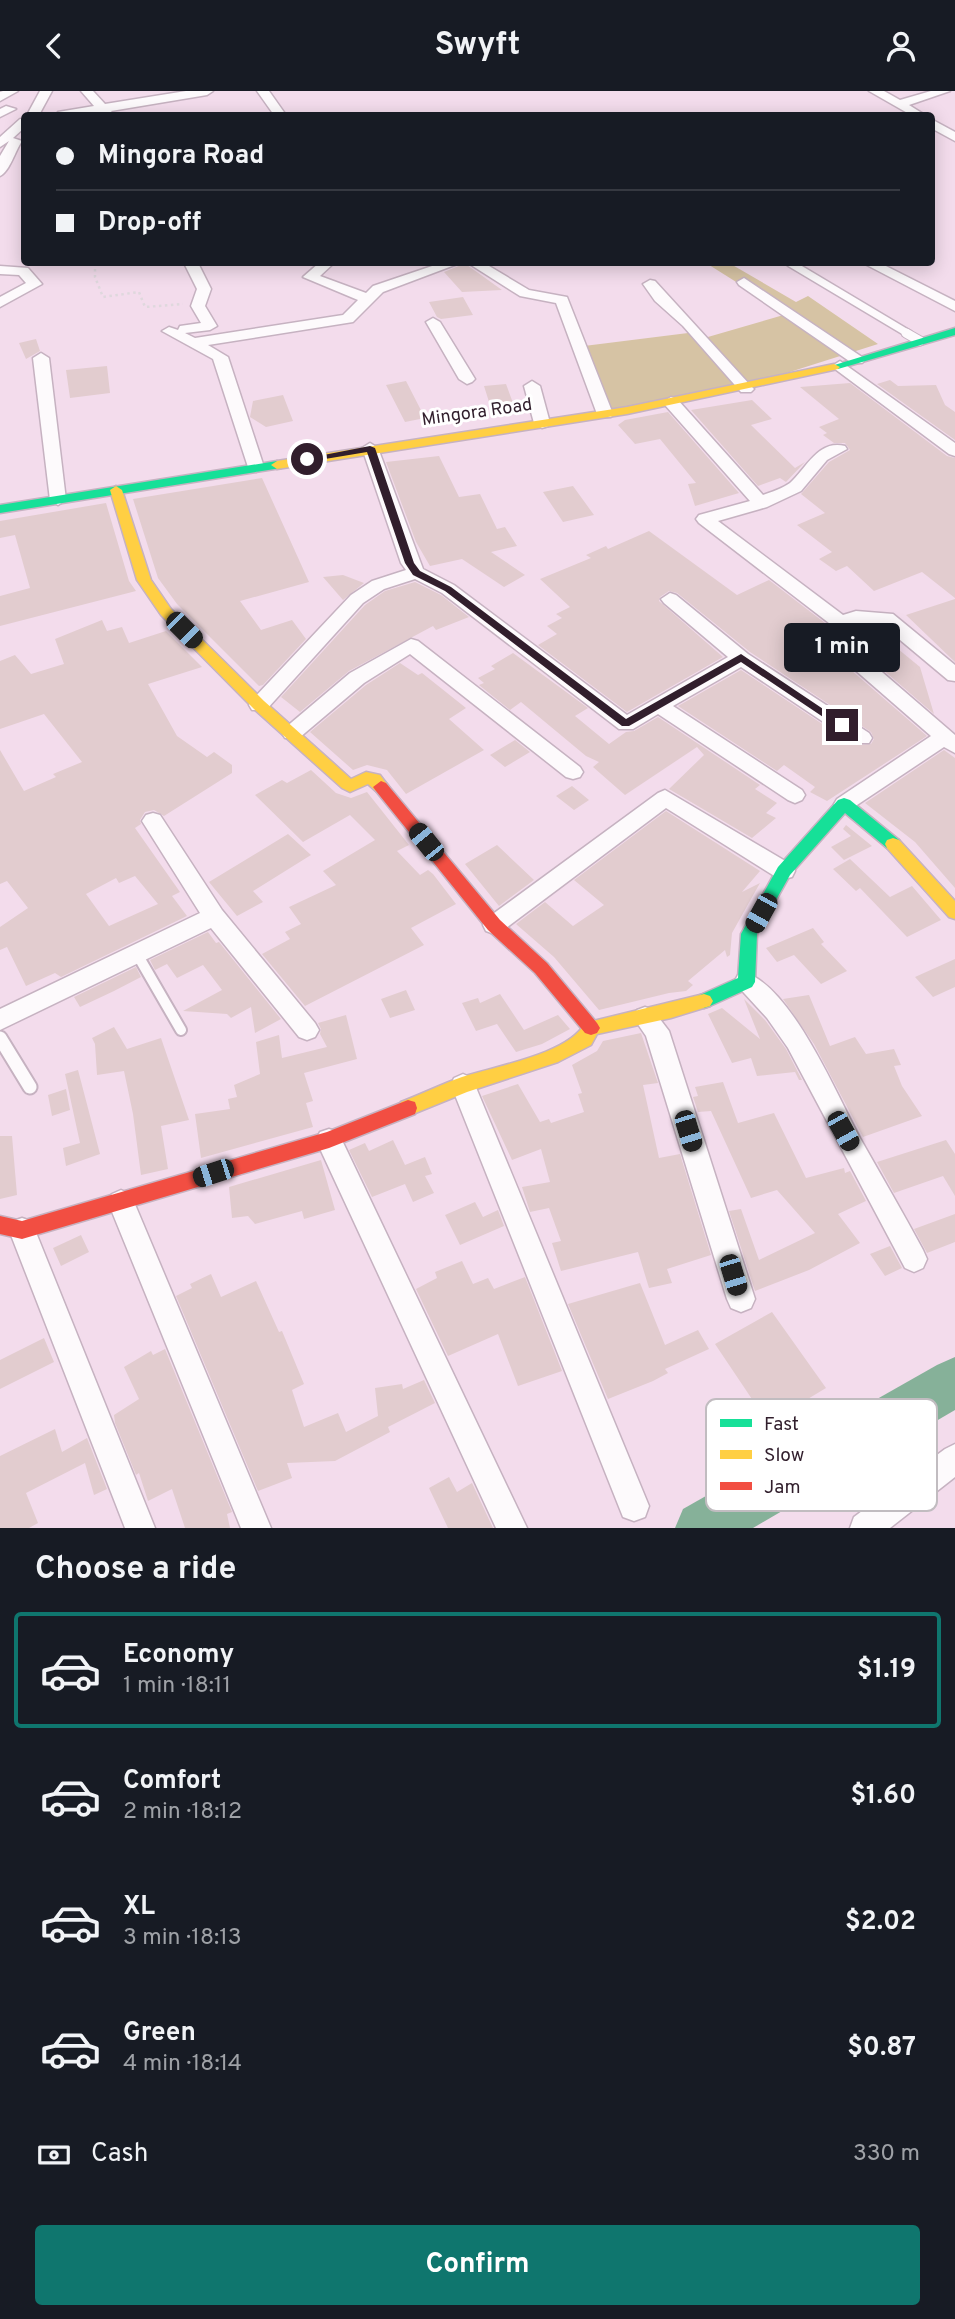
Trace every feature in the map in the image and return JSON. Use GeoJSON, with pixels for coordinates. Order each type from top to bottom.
{"type":"FeatureCollection","features":[{"type":"Feature","properties":{"kind":"street"},"geometry":{"type":"LineString","coordinates":[[0,97],[12,91]]}},
{"type":"Feature","properties":{"kind":"street"},"geometry":{"type":"LineString","coordinates":[[35,112],[46,91]]}},
{"type":"Feature","properties":{"kind":"street"},"geometry":{"type":"LineString","coordinates":[[87,91],[106,112],[207,91]]}},
{"type":"Feature","properties":{"kind":"street"},"geometry":{"type":"LineString","coordinates":[[263,91],[278,112]]}},
{"type":"Feature","properties":{"kind":"street"},"geometry":{"type":"LineString","coordinates":[[875,91],[914,112]]}},
{"type":"Feature","properties":{"kind":"street"},"geometry":{"type":"LineString","coordinates":[[900,104],[945,91],[955,96]]}},
{"type":"Feature","properties":{"kind":"street"},"geometry":{"type":"LineString","coordinates":[[0,143],[21,125]]}},
{"type":"Feature","properties":{"kind":"street"},"geometry":{"type":"LineString","coordinates":[[935,125],[955,137]]}},
{"type":"Feature","properties":{"kind":"street"},"geometry":{"type":"LineString","coordinates":[[0,172],[16,141]]}},
{"type":"Feature","properties":{"kind":"street"},"geometry":{"type":"LineString","coordinates":[[192,266],[204,289],[198,306],[210,326],[169,331],[220,357],[256,467]]}},
{"type":"Feature","properties":{"kind":"street"},"geometry":{"type":"LineString","coordinates":[[320,266],[310,277],[368,299]]}},
{"type":"Feature","properties":{"kind":"street"},"geometry":{"type":"LineString","coordinates":[[194,343],[348,319],[378,289],[444,266]]}},
{"type":"Feature","properties":{"kind":"street"},"geometry":{"type":"LineString","coordinates":[[480,266],[524,293],[562,300],[605,414]]}},
{"type":"Feature","properties":{"kind":"street"},"geometry":{"type":"LineString","coordinates":[[876,266],[955,307]]}},
{"type":"Feature","properties":{"kind":"street"},"geometry":{"type":"LineString","coordinates":[[0,270],[23,271],[34,284],[0,303]]}},
{"type":"Feature","properties":{"kind":"street"},"geometry":{"type":"LineString","coordinates":[[744,282],[857,360]]}},
{"type":"Feature","properties":{"kind":"street"},"geometry":{"type":"LineString","coordinates":[[650,284],[746,389]]}},
{"type":"Feature","properties":{"kind":"street"},"geometry":{"type":"LineString","coordinates":[[433,323],[467,379]]}},
{"type":"Feature","properties":{"kind":"street","name":"Mingora Road"},"geometry":{"type":"LineString","coordinates":[[0,509],[370,448],[605,414],[746,389],[841,366],[955,331]]}},
{"type":"Feature","properties":{"kind":"street"},"geometry":{"type":"LineString","coordinates":[[41,358],[58,499]]}},
{"type":"Feature","properties":{"kind":"street"},"geometry":{"type":"LineString","coordinates":[[841,366],[955,451]]}},
{"type":"Feature","properties":{"kind":"street"},"geometry":{"type":"LineString","coordinates":[[531,386],[542,423]]}},
{"type":"Feature","properties":{"kind":"street"},"geometry":{"type":"LineString","coordinates":[[671,402],[761,503]]}},
{"type":"Feature","properties":{"kind":"street"},"geometry":{"type":"LineString","coordinates":[[370,448],[410,563],[417,573],[448,589],[626,724],[741,658]]}},
{"type":"Feature","properties":{"kind":"street"},"geometry":{"type":"LineString","coordinates":[[839,449],[821,457],[795,487],[761,503],[705,519],[841,623]]}},
{"type":"Feature","properties":{"kind":"street"},"geometry":{"type":"LineString","coordinates":[[116,491],[144,580],[166,612],[259,705],[347,784],[353,785],[366,778],[375,779],[494,925],[541,968],[592,1028]]}},
{"type":"Feature","properties":{"kind":"street"},"geometry":{"type":"LineString","coordinates":[[259,705],[356,599],[378,585],[417,573]]}},
{"type":"Feature","properties":{"kind":"street"},"geometry":{"type":"LineString","coordinates":[[670,599],[741,658],[862,738]]}},
{"type":"Feature","properties":{"kind":"street"},"geometry":{"type":"LineString","coordinates":[[746,982],[749,934],[784,871],[845,804],[950,742],[831,638],[829,633],[841,623],[856,617],[892,620],[955,675]]}},
{"type":"Feature","properties":{"kind":"street"},"geometry":{"type":"LineString","coordinates":[[292,733],[357,678],[411,645],[573,772]]}},
{"type":"Feature","properties":{"kind":"street"},"geometry":{"type":"LineString","coordinates":[[658,705],[796,795]]}},
{"type":"Feature","properties":{"kind":"street"},"geometry":{"type":"LineString","coordinates":[[494,925],[665,798],[784,871]]}},
{"type":"Feature","properties":{"kind":"street"},"geometry":{"type":"LineString","coordinates":[[845,804],[903,852],[945,897],[955,912]]}},
{"type":"Feature","properties":{"kind":"street"},"geometry":{"type":"LineString","coordinates":[[153,821],[214,916],[307,1030]]}},
{"type":"Feature","properties":{"kind":"street"},"geometry":{"type":"LineString","coordinates":[[0,1020],[214,916]]}},
{"type":"Feature","properties":{"kind":"street"},"geometry":{"type":"LineString","coordinates":[[140,1528],[11,1227],[121,1202],[329,1140],[463,1085],[552,1056],[585,1040],[592,1028],[715,1000],[746,982]]}},
{"type":"Feature","properties":{"kind":"street"},"geometry":{"type":"LineString","coordinates":[[746,982],[768,1000],[793,1032],[914,1259]]}},
{"type":"Feature","properties":{"kind":"street"},"geometry":{"type":"LineString","coordinates":[[645,1017],[657,1031],[741,1299]]}},
{"type":"Feature","properties":{"kind":"street"},"geometry":{"type":"LineString","coordinates":[[463,1085],[634,1506]]}},
{"type":"Feature","properties":{"kind":"street"},"geometry":{"type":"LineString","coordinates":[[329,1140],[512,1528]]}},
{"type":"Feature","properties":{"kind":"street"},"geometry":{"type":"LineString","coordinates":[[121,1202],[256,1528]]}},
{"type":"Feature","properties":{"kind":"street"},"geometry":{"type":"LineString","coordinates":[[937,1473],[955,1459]]}},
{"type":"Feature","properties":{"kind":"street"},"geometry":{"type":"LineString","coordinates":[[864,1528],[886,1511]]}},
{"type":"Feature","properties":{"kind":"lane"},"geometry":{"type":"LineString","coordinates":[[795,266],[920,341]]}},
{"type":"Feature","properties":{"kind":"lane"},"geometry":{"type":"LineString","coordinates":[[137,954],[181,1030]]}},
{"type":"Feature","properties":{"kind":"lane"},"geometry":{"type":"LineString","coordinates":[[0,1038],[30,1087]]}},
{"type":"Feature","properties":{"kind":"path"},"geometry":{"type":"LineString","coordinates":[[95,266],[95,277],[103,297],[139,292],[145,307],[199,302]]}},
{"type":"Feature","properties":{"kind":"shaded area"},"geometry":{"type":"Polygon","coordinates":[[[711,266],[734,266],[796,302],[808,296],[878,344],[774,377],[605,414],[584,346],[688,333],[701,339],[787,314],[711,266]]]}},
{"type":"Feature","properties":{"kind":"building"},"geometry":{"type":"Polygon","coordinates":[[[459,266],[468,266],[502,290],[462,292],[444,272],[459,266]]]}},
{"type":"Feature","properties":{"kind":"building"},"geometry":{"type":"Polygon","coordinates":[[[463,297],[473,315],[441,319],[437,317],[429,302],[463,297]]]}},
{"type":"Feature","properties":{"kind":"building"},"geometry":{"type":"Polygon","coordinates":[[[36,339],[40,351],[26,359],[19,343],[36,339]]]}},
{"type":"Feature","properties":{"kind":"building"},"geometry":{"type":"Polygon","coordinates":[[[107,366],[110,393],[70,398],[66,370],[107,366]]]}},
{"type":"Feature","properties":{"kind":"building"},"geometry":{"type":"Polygon","coordinates":[[[890,380],[898,386],[936,385],[945,405],[955,412],[955,440],[877,384],[890,380]]]}},
{"type":"Feature","properties":{"kind":"building"},"geometry":{"type":"Polygon","coordinates":[[[406,381],[425,418],[405,422],[386,385],[406,381]]]}},
{"type":"Feature","properties":{"kind":"building"},"geometry":{"type":"Polygon","coordinates":[[[850,383],[947,456],[955,458],[955,598],[922,572],[874,591],[847,566],[836,571],[819,559],[832,552],[797,525],[825,513],[801,494],[829,462],[850,450],[845,443],[834,443],[823,435],[827,433],[819,427],[839,419],[800,387],[850,383]]]}},
{"type":"Feature","properties":{"kind":"building"},"geometry":{"type":"Polygon","coordinates":[[[506,384],[513,403],[490,405],[484,386],[506,384]]]}},
{"type":"Feature","properties":{"kind":"building"},"geometry":{"type":"Polygon","coordinates":[[[283,395],[293,421],[266,427],[250,417],[253,401],[283,395]]]}},
{"type":"Feature","properties":{"kind":"building"},"geometry":{"type":"Polygon","coordinates":[[[752,400],[772,419],[751,425],[795,468],[805,462],[786,482],[780,478],[758,486],[691,410],[752,400]]]}},
{"type":"Feature","properties":{"kind":"building"},"geometry":{"type":"Polygon","coordinates":[[[668,412],[739,493],[695,506],[688,484],[696,483],[660,439],[635,444],[618,425],[625,420],[668,412]]]}},
{"type":"Feature","properties":{"kind":"building"},"geometry":{"type":"Polygon","coordinates":[[[439,456],[459,497],[480,494],[497,529],[505,527],[517,546],[491,552],[525,575],[504,587],[462,559],[430,566],[416,542],[386,462],[439,456]]]}},
{"type":"Feature","properties":{"kind":"building"},"geometry":{"type":"Polygon","coordinates":[[[262,478],[309,582],[240,601],[261,630],[292,620],[306,639],[263,685],[259,686],[177,604],[158,578],[133,499],[262,478]]]}},
{"type":"Feature","properties":{"kind":"building"},"geometry":{"type":"Polygon","coordinates":[[[573,486],[594,515],[563,522],[543,492],[573,486]]]}},
{"type":"Feature","properties":{"kind":"building"},"geometry":{"type":"Polygon","coordinates":[[[106,503],[129,581],[136,591],[0,626],[0,596],[30,588],[15,535],[0,538],[0,521],[106,503]]]}},
{"type":"Feature","properties":{"kind":"building"},"geometry":{"type":"Polygon","coordinates":[[[649,531],[737,595],[769,580],[825,623],[818,634],[821,644],[927,736],[827,801],[810,792],[815,787],[784,765],[777,771],[678,706],[741,670],[854,745],[871,744],[874,739],[871,732],[750,652],[677,593],[669,591],[660,597],[659,601],[723,657],[627,712],[538,645],[557,634],[547,626],[562,618],[556,614],[570,607],[540,579],[591,558],[586,555],[606,546],[608,549],[649,531]]]}},
{"type":"Feature","properties":{"kind":"building"},"geometry":{"type":"Polygon","coordinates":[[[343,575],[364,583],[343,600],[323,577],[343,575]]]}},
{"type":"Feature","properties":{"kind":"building"},"geometry":{"type":"Polygon","coordinates":[[[415,582],[441,595],[469,617],[436,630],[433,626],[349,671],[300,712],[281,697],[365,605],[385,591],[415,582]]]}},
{"type":"Feature","properties":{"kind":"building"},"geometry":{"type":"Polygon","coordinates":[[[955,599],[955,662],[906,615],[955,599]]]}},
{"type":"Feature","properties":{"kind":"building"},"geometry":{"type":"Polygon","coordinates":[[[102,620],[107,631],[122,627],[129,643],[166,631],[202,667],[148,684],[177,736],[207,757],[214,752],[232,765],[232,773],[164,816],[154,810],[145,812],[140,820],[141,824],[135,828],[180,892],[172,896],[187,916],[61,977],[55,973],[26,986],[7,947],[0,950],[0,927],[28,908],[7,881],[0,884],[0,750],[24,791],[56,777],[53,774],[82,762],[44,714],[0,729],[0,661],[15,655],[31,674],[64,664],[55,639],[102,620]],[[135,876],[119,883],[116,878],[86,894],[109,926],[158,904],[135,876]]]}},
{"type":"Feature","properties":{"kind":"building"},"geometry":{"type":"Polygon","coordinates":[[[859,626],[870,626],[920,667],[934,714],[843,635],[859,626]]]}},
{"type":"Feature","properties":{"kind":"building"},"geometry":{"type":"Polygon","coordinates":[[[513,653],[588,708],[575,716],[609,744],[626,732],[634,731],[658,717],[760,785],[755,789],[777,803],[766,813],[776,818],[752,838],[669,789],[704,755],[697,747],[625,795],[593,767],[599,762],[586,756],[521,702],[510,710],[479,685],[484,683],[478,678],[495,669],[491,666],[513,653]]]}},
{"type":"Feature","properties":{"kind":"building"},"geometry":{"type":"Polygon","coordinates":[[[400,663],[418,675],[422,673],[466,708],[449,719],[484,750],[406,794],[387,770],[367,765],[353,770],[310,732],[366,685],[400,663]]]}},
{"type":"Feature","properties":{"kind":"building"},"geometry":{"type":"Polygon","coordinates":[[[515,740],[530,752],[505,767],[490,755],[515,740]]]}},
{"type":"Feature","properties":{"kind":"building"},"geometry":{"type":"Polygon","coordinates":[[[944,750],[955,758],[955,888],[915,842],[865,803],[944,750]]]}},
{"type":"Feature","properties":{"kind":"building"},"geometry":{"type":"Polygon","coordinates":[[[311,770],[336,793],[351,798],[367,792],[409,845],[397,851],[420,875],[428,870],[433,874],[456,904],[411,928],[424,945],[305,1006],[262,954],[290,939],[285,932],[301,924],[289,907],[336,885],[323,871],[375,840],[350,815],[303,842],[255,795],[282,780],[287,783],[311,770]]]}},
{"type":"Feature","properties":{"kind":"building"},"geometry":{"type":"Polygon","coordinates":[[[572,786],[589,800],[574,810],[556,796],[572,786]]]}},
{"type":"Feature","properties":{"kind":"building"},"geometry":{"type":"Polygon","coordinates":[[[666,811],[760,871],[742,892],[760,883],[732,933],[730,955],[727,957],[725,950],[688,981],[693,985],[686,991],[599,1010],[554,957],[516,924],[545,902],[573,926],[604,905],[574,880],[666,811]]]}},
{"type":"Feature","properties":{"kind":"building"},"geometry":{"type":"Polygon","coordinates":[[[846,825],[872,846],[844,860],[831,847],[851,836],[843,829],[846,825]]]}},
{"type":"Feature","properties":{"kind":"building"},"geometry":{"type":"Polygon","coordinates":[[[288,834],[311,855],[253,891],[263,902],[237,916],[209,882],[288,834]]]}},
{"type":"Feature","properties":{"kind":"building"},"geometry":{"type":"Polygon","coordinates":[[[497,845],[534,880],[499,906],[465,864],[497,845]]]}},
{"type":"Feature","properties":{"kind":"building"},"geometry":{"type":"Polygon","coordinates":[[[850,859],[890,897],[912,886],[941,920],[907,937],[860,888],[856,891],[833,869],[850,859]]]}},
{"type":"Feature","properties":{"kind":"building"},"geometry":{"type":"Polygon","coordinates":[[[813,928],[824,942],[821,944],[847,971],[821,984],[794,955],[777,962],[766,948],[813,928]]]}},
{"type":"Feature","properties":{"kind":"building"},"geometry":{"type":"Polygon","coordinates":[[[208,932],[281,1019],[255,1033],[251,1007],[231,1018],[227,1014],[183,1011],[222,990],[203,965],[177,978],[167,964],[155,970],[150,960],[208,932]]]}},
{"type":"Feature","properties":{"kind":"building"},"geometry":{"type":"Polygon","coordinates":[[[955,959],[955,987],[933,997],[915,977],[955,959]]]}},
{"type":"Feature","properties":{"kind":"building"},"geometry":{"type":"Polygon","coordinates":[[[136,967],[141,977],[114,991],[80,1007],[74,997],[136,967]]]}},
{"type":"Feature","properties":{"kind":"building"},"geometry":{"type":"Polygon","coordinates":[[[406,990],[415,1010],[390,1018],[381,999],[406,990]]]}},
{"type":"Feature","properties":{"kind":"building"},"geometry":{"type":"Polygon","coordinates":[[[500,994],[524,1030],[558,1015],[570,1029],[542,1044],[516,1052],[497,1024],[476,1031],[462,1003],[478,998],[480,1003],[500,994]]]}},
{"type":"Feature","properties":{"kind":"building"},"geometry":{"type":"Polygon","coordinates":[[[809,995],[830,1046],[855,1037],[866,1054],[894,1049],[901,1065],[894,1066],[902,1086],[922,1116],[863,1137],[814,1044],[783,999],[809,995]]]}},
{"type":"Feature","properties":{"kind":"building"},"geometry":{"type":"Polygon","coordinates":[[[744,999],[765,1020],[786,1049],[802,1080],[799,1080],[795,1072],[757,1076],[751,1058],[732,1063],[708,1014],[722,1008],[760,1039],[744,999]]]}},
{"type":"Feature","properties":{"kind":"building"},"geometry":{"type":"Polygon","coordinates":[[[346,1015],[357,1059],[304,1073],[313,1101],[306,1103],[313,1127],[201,1158],[195,1114],[230,1109],[228,1099],[237,1097],[234,1085],[260,1074],[256,1042],[279,1035],[282,1058],[327,1047],[318,1023],[346,1015]]]}},
{"type":"Feature","properties":{"kind":"building"},"geometry":{"type":"Polygon","coordinates":[[[114,1027],[127,1049],[161,1038],[189,1120],[161,1126],[168,1169],[141,1175],[124,1071],[97,1075],[95,1044],[92,1038],[114,1027]]]}},
{"type":"Feature","properties":{"kind":"building"},"geometry":{"type":"Polygon","coordinates":[[[641,1033],[658,1083],[643,1085],[659,1158],[680,1154],[711,1255],[667,1269],[672,1283],[649,1288],[638,1252],[561,1271],[552,1243],[561,1241],[549,1208],[530,1212],[522,1187],[550,1182],[541,1149],[512,1160],[482,1096],[518,1084],[540,1122],[549,1119],[551,1123],[584,1112],[578,1094],[582,1093],[572,1065],[597,1051],[603,1041],[641,1033]]]}},
{"type":"Feature","properties":{"kind":"building"},"geometry":{"type":"Polygon","coordinates":[[[78,1070],[100,1154],[66,1166],[63,1148],[80,1143],[65,1074],[78,1070]]]}},
{"type":"Feature","properties":{"kind":"building"},"geometry":{"type":"Polygon","coordinates":[[[723,1082],[738,1123],[774,1113],[806,1178],[844,1168],[845,1173],[850,1171],[866,1201],[838,1214],[860,1243],[809,1270],[755,1291],[729,1211],[741,1209],[759,1260],[815,1233],[777,1190],[751,1198],[711,1111],[698,1112],[693,1097],[698,1096],[695,1087],[723,1082]]]}},
{"type":"Feature","properties":{"kind":"building"},"geometry":{"type":"Polygon","coordinates":[[[66,1089],[70,1110],[52,1116],[48,1095],[66,1089]]]}},
{"type":"Feature","properties":{"kind":"building"},"geometry":{"type":"Polygon","coordinates":[[[0,1136],[12,1136],[17,1195],[0,1199],[0,1136]]]}},
{"type":"Feature","properties":{"kind":"building"},"geometry":{"type":"Polygon","coordinates":[[[393,1140],[405,1165],[425,1157],[432,1174],[425,1176],[434,1193],[413,1202],[405,1184],[372,1197],[349,1150],[365,1143],[369,1151],[393,1140]]]}},
{"type":"Feature","properties":{"kind":"building"},"geometry":{"type":"Polygon","coordinates":[[[946,1140],[955,1154],[955,1196],[943,1176],[894,1193],[877,1162],[946,1140]]]}},
{"type":"Feature","properties":{"kind":"building"},"geometry":{"type":"Polygon","coordinates":[[[321,1160],[335,1210],[304,1219],[302,1211],[255,1224],[248,1216],[232,1218],[229,1187],[321,1160]]]}},
{"type":"Feature","properties":{"kind":"building"},"geometry":{"type":"Polygon","coordinates":[[[475,1202],[483,1217],[498,1210],[504,1226],[460,1245],[445,1215],[475,1202]]]}},
{"type":"Feature","properties":{"kind":"building"},"geometry":{"type":"Polygon","coordinates":[[[955,1214],[955,1242],[927,1253],[914,1229],[955,1214]]]}},
{"type":"Feature","properties":{"kind":"building"},"geometry":{"type":"Polygon","coordinates":[[[81,1235],[89,1252],[61,1266],[53,1248],[81,1235]]]}},
{"type":"Feature","properties":{"kind":"building"},"geometry":{"type":"Polygon","coordinates":[[[890,1246],[902,1268],[885,1276],[870,1254],[890,1246]]]}},
{"type":"Feature","properties":{"kind":"building"},"geometry":{"type":"Polygon","coordinates":[[[462,1261],[473,1284],[488,1278],[494,1289],[525,1277],[562,1371],[518,1386],[498,1334],[448,1356],[416,1289],[437,1278],[435,1272],[462,1261]]]}},
{"type":"Feature","properties":{"kind":"building"},"geometry":{"type":"Polygon","coordinates":[[[211,1274],[221,1297],[256,1281],[279,1332],[282,1331],[304,1384],[292,1390],[304,1427],[338,1413],[346,1432],[378,1416],[375,1388],[402,1384],[403,1389],[424,1380],[435,1403],[388,1427],[390,1432],[335,1461],[287,1463],[292,1478],[258,1491],[176,1296],[192,1288],[190,1284],[211,1274]]]}},
{"type":"Feature","properties":{"kind":"building"},"geometry":{"type":"Polygon","coordinates":[[[640,1283],[665,1345],[698,1330],[709,1349],[665,1369],[668,1373],[653,1381],[608,1399],[568,1304],[640,1283]]]}},
{"type":"Feature","properties":{"kind":"building"},"geometry":{"type":"Polygon","coordinates":[[[772,1312],[826,1388],[808,1399],[752,1399],[715,1344],[772,1312]]]}},
{"type":"Feature","properties":{"kind":"building"},"geometry":{"type":"Polygon","coordinates":[[[44,1338],[54,1362],[0,1389],[0,1360],[44,1338]]]}},
{"type":"Feature","properties":{"kind":"building"},"geometry":{"type":"Polygon","coordinates":[[[165,1349],[232,1512],[227,1514],[230,1528],[185,1528],[172,1489],[148,1501],[139,1473],[136,1475],[115,1423],[114,1415],[139,1399],[124,1367],[151,1351],[153,1355],[165,1349]]]}},
{"type":"Feature","properties":{"kind":"building"},"geometry":{"type":"Polygon","coordinates":[[[55,1429],[62,1452],[87,1438],[107,1489],[94,1495],[85,1463],[26,1493],[38,1523],[29,1528],[0,1528],[0,1456],[55,1429]]]}},
{"type":"Feature","properties":{"kind":"building"},"geometry":{"type":"Polygon","coordinates":[[[449,1477],[457,1492],[472,1483],[493,1528],[448,1528],[429,1488],[449,1477]]]}},
{"type":"Feature","properties":{"kind":"waterway"},"geometry":{"type":"LineString","coordinates":[[926,1399],[955,1382]]}},
{"type":"Feature","properties":{"kind":"waterway"},"geometry":{"type":"LineString","coordinates":[[702,1528],[731,1511]]}},
{"type":"Feature","properties":{"kind":"traffic: fast"},"geometry":{"type":"LineString","coordinates":[[834,367],[955,331]]}},
{"type":"Feature","properties":{"kind":"traffic: fast"},"geometry":{"type":"LineString","coordinates":[[0,509],[277,465]]}},
{"type":"Feature","properties":{"kind":"traffic: fast"},"geometry":{"type":"LineString","coordinates":[[704,1001],[746,982],[749,934],[784,871],[844,804],[893,844]]}},
{"type":"Feature","properties":{"kind":"traffic: slow"},"geometry":{"type":"LineString","coordinates":[[277,465],[627,410],[834,367]]}},
{"type":"Feature","properties":{"kind":"traffic: slow"},"geometry":{"type":"LineString","coordinates":[[116,490],[144,580],[166,612],[259,705],[347,784],[350,786],[366,778],[375,779],[381,787]]}},
{"type":"Feature","properties":{"kind":"traffic: slow"},"geometry":{"type":"LineString","coordinates":[[893,844],[955,912]]}},
{"type":"Feature","properties":{"kind":"traffic: slow"},"geometry":{"type":"LineString","coordinates":[[408,1108],[463,1085],[552,1057],[585,1040],[591,1028],[704,1001]]}},
{"type":"Feature","properties":{"kind":"traffic: jam"},"geometry":{"type":"LineString","coordinates":[[381,787],[494,925],[541,968],[591,1028]]}},
{"type":"Feature","properties":{"kind":"traffic: jam"},"geometry":{"type":"LineString","coordinates":[[0,1225],[22,1230],[329,1140],[408,1108]]}},
{"type":"Feature","properties":{"kind":"route"},"geometry":{"type":"LineString","coordinates":[[307,459],[370,448],[410,563],[417,573],[448,589],[626,724],[741,658],[842,725]]}}]}
